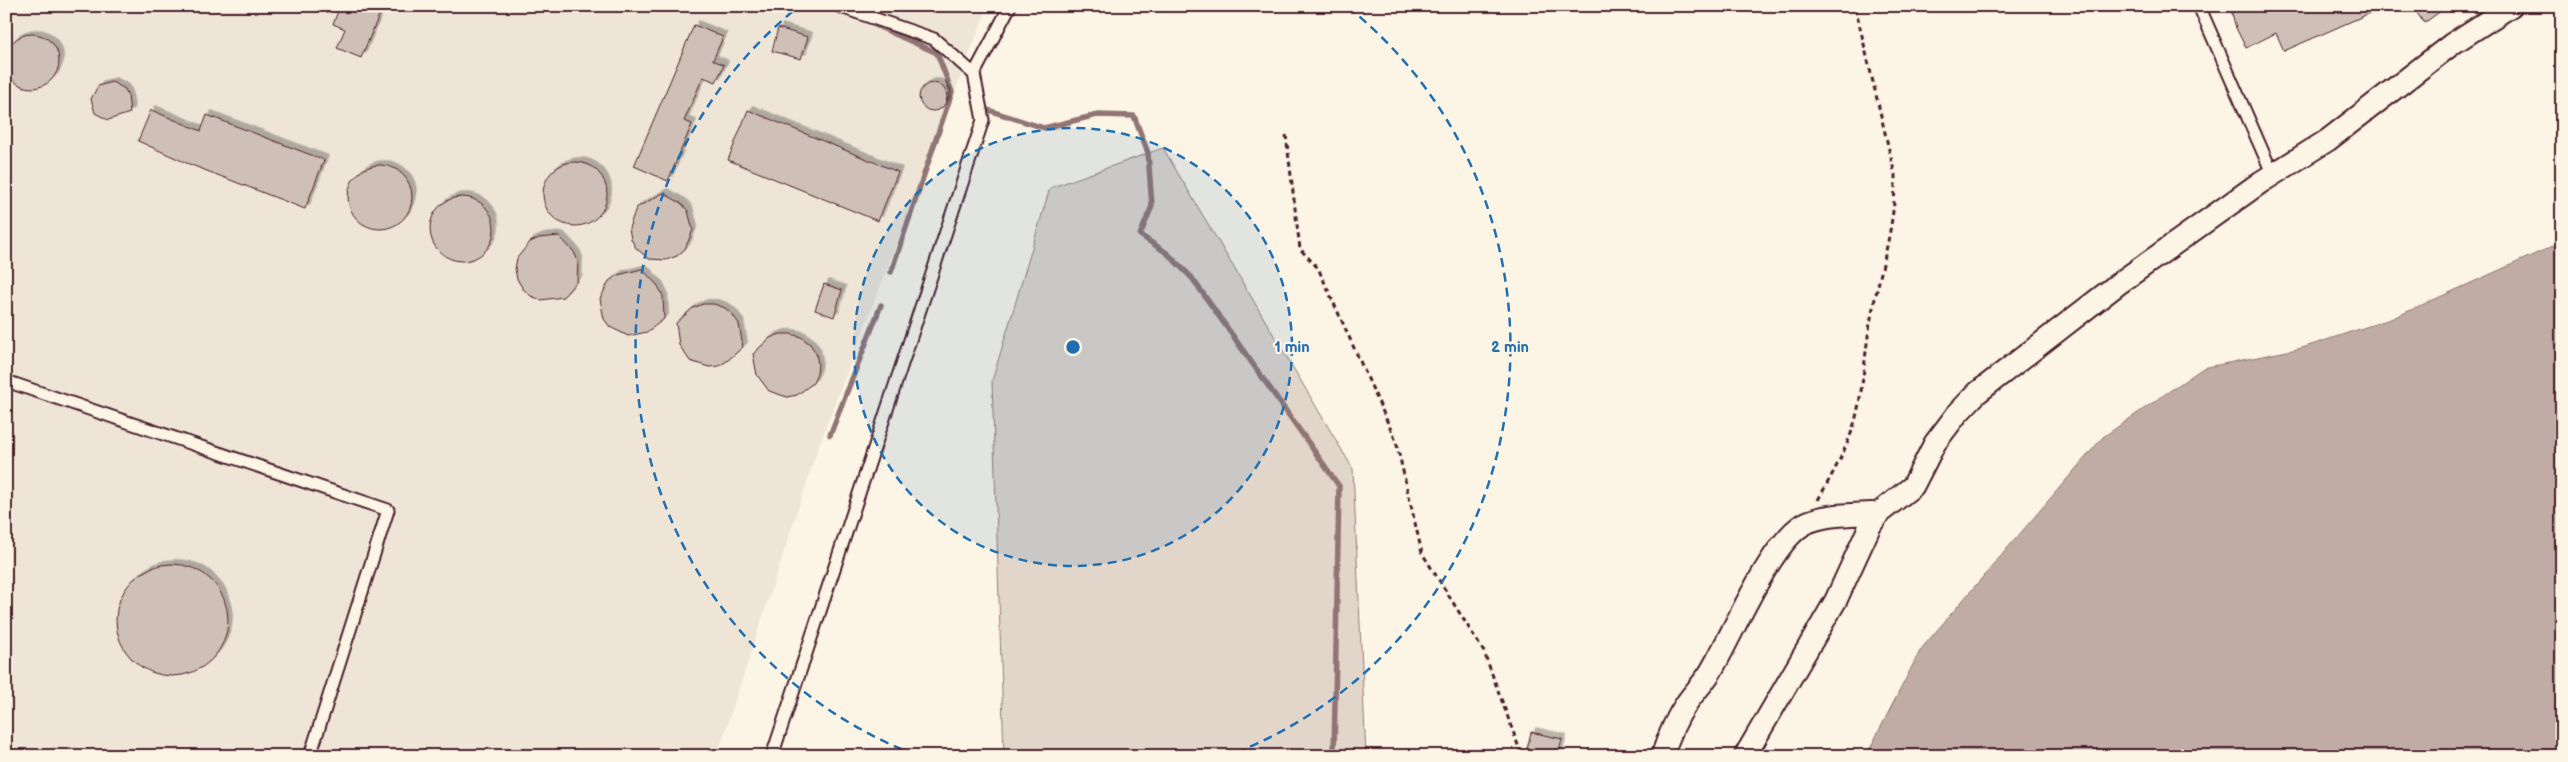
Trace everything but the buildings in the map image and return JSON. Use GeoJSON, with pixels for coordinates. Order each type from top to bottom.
{"type":"FeatureCollection","features":[{"type":"Feature","properties":{"kind":"street"},"geometry":{"type":"LineString","coordinates":[[1745,756],[1836,600],[1870,526],[1879,513],[1913,486],[1935,443],[1957,414],[1977,393],[2118,284],[2273,175],[2328,140],[2452,44],[2511,6]]}},
{"type":"Feature","properties":{"kind":"street"},"geometry":{"type":"LineString","coordinates":[[1662,756],[1669,734],[1682,712],[1711,672],[1769,565],[1785,542],[1804,524],[1826,518],[1879,513]]}},
{"type":"Feature","properties":{"kind":"lane"},"geometry":{"type":"LineString","coordinates":[[772,756],[983,120],[974,74],[934,39],[838,6]]}},
{"type":"Feature","properties":{"kind":"lane"},"geometry":{"type":"LineString","coordinates":[[974,74],[1010,6]]}},
{"type":"Feature","properties":{"kind":"lane"},"geometry":{"type":"LineString","coordinates":[[2199,6],[2273,175]]}},
{"type":"Feature","properties":{"kind":"lane"},"geometry":{"type":"LineString","coordinates":[[6,381],[388,510],[310,756]]}},
{"type":"Feature","properties":{"kind":"path"},"geometry":{"type":"LineString","coordinates":[[1804,524],[1846,447],[1857,412],[1871,318],[1887,252],[1896,196],[1895,176],[1855,6]]}},
{"type":"Feature","properties":{"kind":"path"},"geometry":{"type":"LineString","coordinates":[[1286,135],[1300,249],[1318,268],[1396,441],[1422,553],[1484,652],[1522,756]]}},
{"type":"Feature","properties":{"kind":"shaded area"},"geometry":{"type":"Polygon","coordinates":[[[6,6],[988,6],[819,445],[717,756],[6,756],[6,6]]]}},
{"type":"Feature","properties":{"kind":"shaded area"},"geometry":{"type":"Polygon","coordinates":[[[1163,148],[1353,469],[1366,756],[1004,756],[992,381],[1050,188],[1163,148]]]}},
{"type":"Feature","properties":{"kind":"shaded area"},"geometry":{"type":"Polygon","coordinates":[[[2562,242],[2562,756],[1866,756],[1921,649],[2103,437],[2203,368],[2302,348],[2393,318],[2562,242]]]}},
{"type":"Feature","properties":{"kind":"waterway"},"geometry":{"type":"LineString","coordinates":[[875,25],[937,53],[952,92],[891,272]]}},
{"type":"Feature","properties":{"kind":"waterway"},"geometry":{"type":"LineString","coordinates":[[985,109],[1044,128],[1097,115],[1134,116],[1148,153],[1152,206],[1140,235],[1167,253],[1192,278],[1339,486],[1334,756]]}},
{"type":"Feature","properties":{"kind":"waterway"},"geometry":{"type":"LineString","coordinates":[[830,435],[881,305]]}}]}
